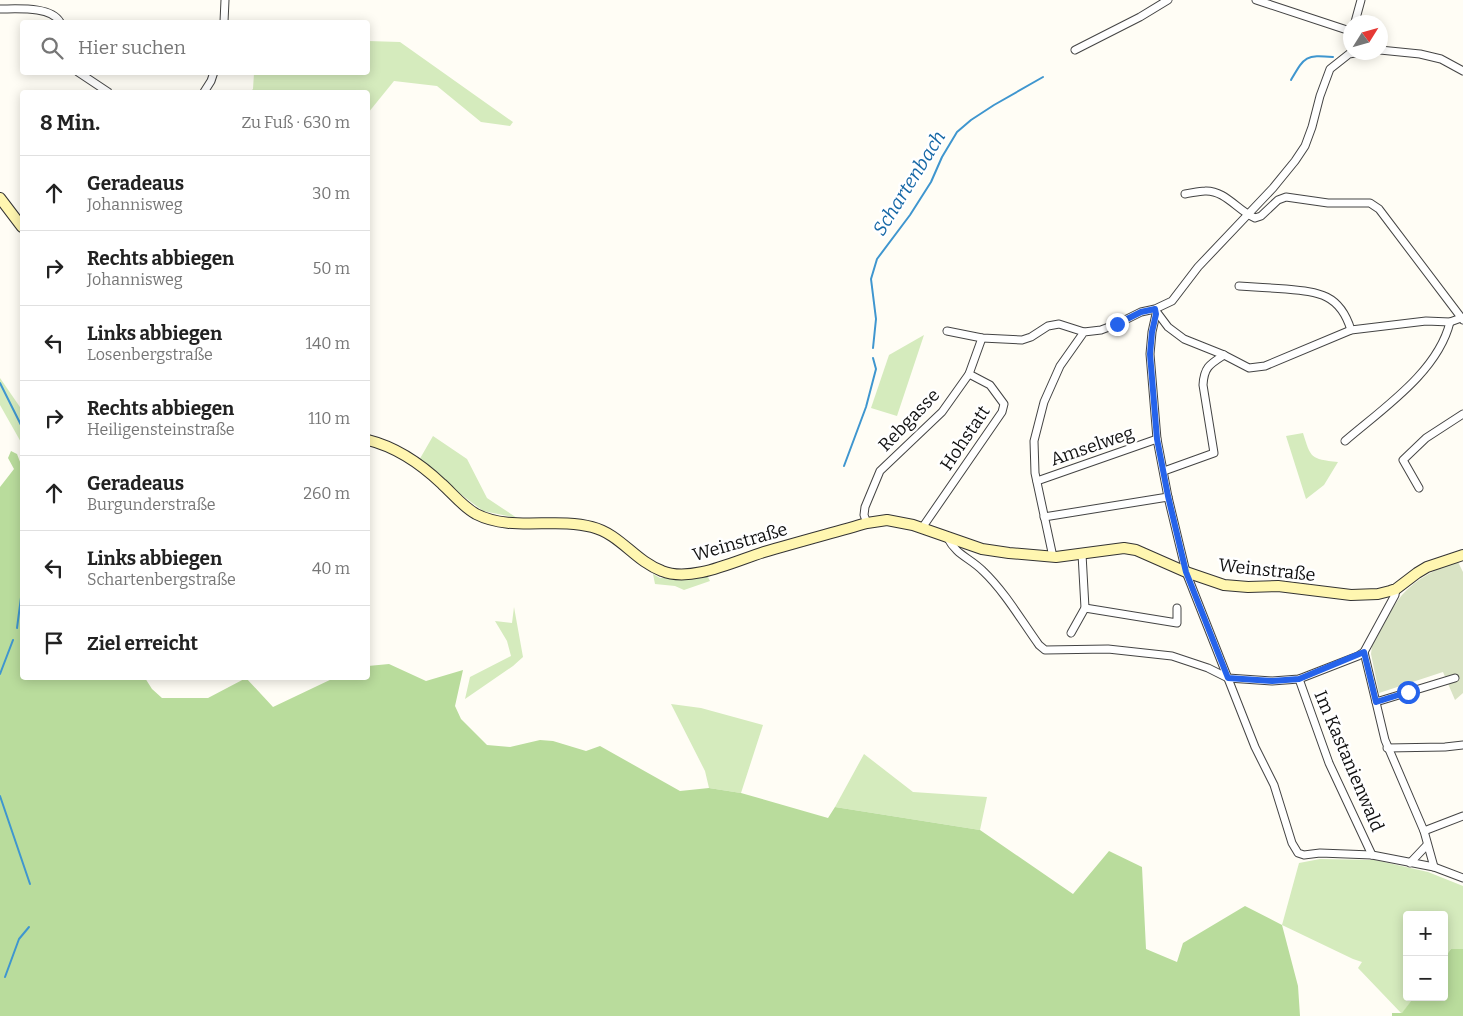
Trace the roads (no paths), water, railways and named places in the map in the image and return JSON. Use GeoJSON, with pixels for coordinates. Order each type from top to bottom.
{"type":"FeatureCollection","features":[{"type":"Feature","properties":{"kind":"main road"},"geometry":{"type":"LineString","coordinates":[[0,198],[20,224]]}},
{"type":"Feature","properties":{"kind":"main road","name":"Weinstraße"},"geometry":{"type":"LineString","coordinates":[[370,441],[399,452],[421,466],[476,514],[492,520],[591,526],[616,537],[652,567],[663,572],[676,574],[707,571],[867,523],[887,520],[922,528],[982,549],[1053,557],[1124,548],[1136,550],[1186,572],[1224,585],[1248,587],[1278,586],[1350,595],[1378,594],[1396,589],[1427,567],[1463,555]]}},
{"type":"Feature","properties":{"kind":"street"},"geometry":{"type":"LineString","coordinates":[[224,20],[225,0]]}},
{"type":"Feature","properties":{"kind":"street"},"geometry":{"type":"LineString","coordinates":[[1075,50],[1140,17],[1168,0]]}},
{"type":"Feature","properties":{"kind":"street"},"geometry":{"type":"LineString","coordinates":[[1256,0],[1343,29]]}},
{"type":"Feature","properties":{"kind":"street"},"geometry":{"type":"LineString","coordinates":[[1357,15],[1361,0]]}},
{"type":"Feature","properties":{"kind":"street"},"geometry":{"type":"LineString","coordinates":[[0,9],[26,9],[48,13],[59,20]]}},
{"type":"Feature","properties":{"kind":"street"},"geometry":{"type":"LineString","coordinates":[[1388,51],[1441,59],[1463,71]]}},
{"type":"Feature","properties":{"kind":"street"},"geometry":{"type":"LineString","coordinates":[[947,332],[982,338],[1022,340],[1048,326],[1059,324],[1084,332],[1101,330],[1141,312],[1156,311],[1172,301],[1198,267],[1295,162],[1305,146],[1328,73],[1343,58]]}},
{"type":"Feature","properties":{"kind":"street"},"geometry":{"type":"LineString","coordinates":[[82,75],[105,90]]}},
{"type":"Feature","properties":{"kind":"street"},"geometry":{"type":"LineString","coordinates":[[205,90],[213,75]]}},
{"type":"Feature","properties":{"kind":"street"},"geometry":{"type":"LineString","coordinates":[[1156,311],[1168,327],[1184,339],[1224,355],[1249,368],[1265,366],[1351,330],[1426,321],[1450,322],[1462,319],[1379,209],[1370,203],[1328,204],[1286,197],[1278,200],[1261,216],[1255,218],[1246,214],[1224,196],[1215,192],[1206,190],[1185,194]]}},
{"type":"Feature","properties":{"kind":"street"},"geometry":{"type":"LineString","coordinates":[[1239,286],[1314,291],[1332,300],[1343,311],[1351,330]]}},
{"type":"Feature","properties":{"kind":"street"},"geometry":{"type":"LineString","coordinates":[[1156,311],[1150,354],[1157,439],[1186,572],[1255,747],[1274,785],[1292,843],[1298,853],[1304,855],[1372,854],[1434,868],[1463,878]]}},
{"type":"Feature","properties":{"kind":"street"},"geometry":{"type":"LineString","coordinates":[[1345,441],[1415,381],[1427,368],[1447,336],[1450,322]]}},
{"type":"Feature","properties":{"kind":"street"},"geometry":{"type":"LineString","coordinates":[[1053,557],[1035,473],[1034,441],[1044,402],[1060,366],[1084,332]]}},
{"type":"Feature","properties":{"kind":"street","name":"Rebgasse"},"geometry":{"type":"LineString","coordinates":[[867,523],[864,514],[865,507],[880,471],[942,412],[969,374],[982,338]]}},
{"type":"Feature","properties":{"kind":"street"},"geometry":{"type":"LineString","coordinates":[[1164,471],[1214,453],[1203,385],[1204,374],[1210,365],[1224,355]]}},
{"type":"Feature","properties":{"kind":"street","name":"Hohstatt"},"geometry":{"type":"LineString","coordinates":[[922,528],[1002,412],[1004,404],[990,385],[969,374]]}},
{"type":"Feature","properties":{"kind":"street"},"geometry":{"type":"LineString","coordinates":[[1419,488],[1403,460],[1426,438],[1463,414]]}},
{"type":"Feature","properties":{"kind":"street","name":"Amselweg"},"geometry":{"type":"LineString","coordinates":[[1037,481],[1157,439]]}},
{"type":"Feature","properties":{"kind":"street"},"geometry":{"type":"LineString","coordinates":[[1044,516],[1168,496]]}},
{"type":"Feature","properties":{"kind":"street"},"geometry":{"type":"LineString","coordinates":[[947,536],[953,549],[982,570],[1010,602],[1039,645],[1045,650],[1108,648],[1172,656],[1208,668],[1228,678],[1272,681],[1299,679],[1364,652],[1395,595],[1396,589]]}},
{"type":"Feature","properties":{"kind":"street"},"geometry":{"type":"LineString","coordinates":[[1071,633],[1085,608],[1082,554]]}},
{"type":"Feature","properties":{"kind":"street"},"geometry":{"type":"LineString","coordinates":[[1085,608],[1178,623],[1178,608]]}},
{"type":"Feature","properties":{"kind":"street"},"geometry":{"type":"LineString","coordinates":[[1364,652],[1387,748],[1424,831],[1434,868]]}},
{"type":"Feature","properties":{"kind":"street"},"geometry":{"type":"LineString","coordinates":[[1376,702],[1455,678]]}},
{"type":"Feature","properties":{"kind":"street","name":"Im Kastanienwald"},"geometry":{"type":"LineString","coordinates":[[1299,679],[1329,763],[1372,854]]}},
{"type":"Feature","properties":{"kind":"street"},"geometry":{"type":"LineString","coordinates":[[1387,748],[1463,745]]}},
{"type":"Feature","properties":{"kind":"street"},"geometry":{"type":"LineString","coordinates":[[1424,831],[1463,816]]}},
{"type":"Feature","properties":{"kind":"street"},"geometry":{"type":"LineString","coordinates":[[1410,863],[1427,845]]}},
{"type":"Feature","properties":{"kind":"waterway"},"geometry":{"type":"LineString","coordinates":[[1291,80],[1307,59],[1317,56],[1333,57]]}},
{"type":"Feature","properties":{"kind":"waterway","name":"Schartenbach"},"geometry":{"type":"LineString","coordinates":[[873,348],[876,319],[871,279],[877,259],[910,215],[931,182],[942,157],[957,132],[994,105],[1043,77]]}},
{"type":"Feature","properties":{"kind":"waterway","name":"Schartenbach"},"geometry":{"type":"LineString","coordinates":[[844,466],[866,407],[876,369],[873,358]]}},
{"type":"Feature","properties":{"kind":"waterway"},"geometry":{"type":"LineString","coordinates":[[0,383],[20,423]]}},
{"type":"Feature","properties":{"kind":"waterway"},"geometry":{"type":"LineString","coordinates":[[17,628],[20,605]]}},
{"type":"Feature","properties":{"kind":"waterway"},"geometry":{"type":"LineString","coordinates":[[0,674],[13,640]]}},
{"type":"Feature","properties":{"kind":"waterway"},"geometry":{"type":"LineString","coordinates":[[0,796],[30,884]]}},
{"type":"Feature","properties":{"kind":"waterway"},"geometry":{"type":"LineString","coordinates":[[5,977],[19,939],[29,927]]}}]}
